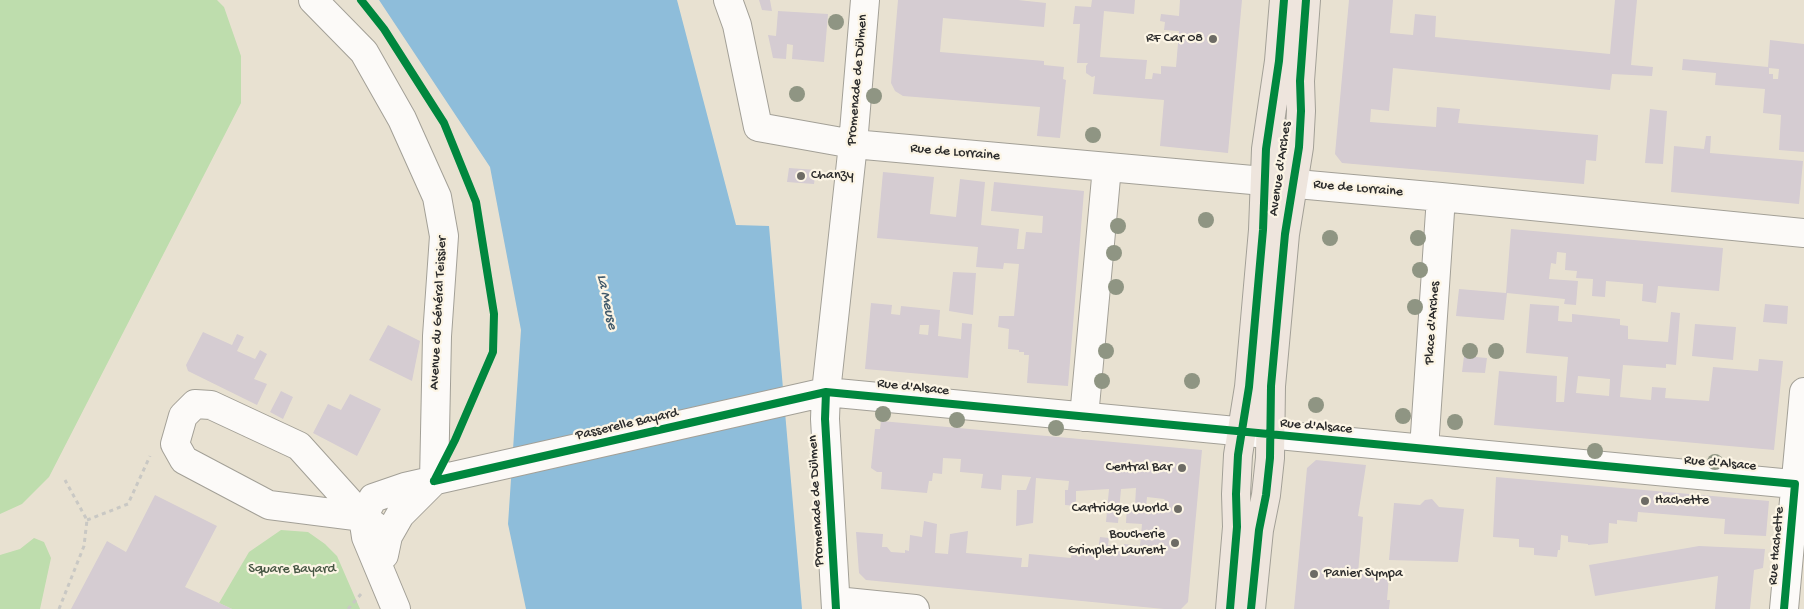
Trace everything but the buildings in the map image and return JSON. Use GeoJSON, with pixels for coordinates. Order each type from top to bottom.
{"type":"FeatureCollection","features":[{"type":"Feature","properties":{"kind":"main road","name":"Avenue d'Arches"},"geometry":{"type":"LineString","coordinates":[[1230,609],[1237,527],[1238,455],[1249,387],[1254,338],[1263,230],[1267,136],[1279,61],[1284,0]]}},
{"type":"Feature","properties":{"kind":"main road","name":"Avenue d'Arches"},"geometry":{"type":"LineString","coordinates":[[1251,609],[1259,530],[1266,495],[1271,386],[1285,234],[1300,129],[1300,81],[1306,0]]}},
{"type":"Feature","properties":{"kind":"street","name":"Avenue du Général Teissier"},"geometry":{"type":"LineString","coordinates":[[313,0],[364,52],[402,119],[437,197],[444,236],[436,336],[434,481]]}},
{"type":"Feature","properties":{"kind":"street","name":"Rue de Lorraine"},"geometry":{"type":"LineString","coordinates":[[728,0],[737,25],[758,127],[852,144],[1441,197],[1804,233]]}},
{"type":"Feature","properties":{"kind":"street","name":"Promenade de Dülmen"},"geometry":{"type":"LineString","coordinates":[[836,605],[825,419],[826,392],[865,0]]}},
{"type":"Feature","properties":{"kind":"street"},"geometry":{"type":"LineString","coordinates":[[1084,417],[1107,167]]}},
{"type":"Feature","properties":{"kind":"street","name":"Place d'Arches"},"geometry":{"type":"LineString","coordinates":[[1424,449],[1441,197]]}},
{"type":"Feature","properties":{"kind":"street","name":"Passerelle Bayard"},"geometry":{"type":"LineString","coordinates":[[434,481],[826,392]]}},
{"type":"Feature","properties":{"kind":"street","name":"Rue d'Alsace"},"geometry":{"type":"LineString","coordinates":[[826,392],[1799,485]]}},
{"type":"Feature","properties":{"kind":"street","name":"Rue Hachette"},"geometry":{"type":"LineString","coordinates":[[1784,609],[1799,485],[1804,392]]}},
{"type":"Feature","properties":{"kind":"street"},"geometry":{"type":"LineString","coordinates":[[394,526],[368,507],[299,446],[211,405],[195,404],[183,416],[175,444],[184,460],[269,505],[368,507],[405,487],[434,481]]}},
{"type":"Feature","properties":{"kind":"street"},"geometry":{"type":"LineString","coordinates":[[380,571],[394,526],[434,481]]}},
{"type":"Feature","properties":{"kind":"street"},"geometry":{"type":"LineString","coordinates":[[368,507],[366,537],[396,609]]}},
{"type":"Feature","properties":{"kind":"street"},"geometry":{"type":"LineString","coordinates":[[836,605],[915,609]]}},
{"type":"Feature","properties":{"kind":"path"},"geometry":{"type":"LineString","coordinates":[[87,520],[128,504],[155,447],[175,444]]}},
{"type":"Feature","properties":{"kind":"path"},"geometry":{"type":"LineString","coordinates":[[59,609],[84,546],[87,520],[66,480]]}},
{"type":"Feature","properties":{"kind":"green space"},"geometry":{"type":"Polygon","coordinates":[[[0,0],[217,0],[224,7],[241,56],[241,103],[49,477],[22,504],[0,514],[0,0]]]}},
{"type":"Feature","properties":{"kind":"green space","name":"Square Bayard"},"geometry":{"type":"Polygon","coordinates":[[[281,530],[308,532],[325,544],[337,556],[360,609],[232,609],[219,603],[249,552],[281,530]]]}},
{"type":"Feature","properties":{"kind":"green space"},"geometry":{"type":"Polygon","coordinates":[[[34,538],[44,542],[51,558],[40,609],[0,609],[0,555],[20,549],[34,538]]]}},
{"type":"Feature","properties":{"kind":"water","name":"La Meuse"},"geometry":{"type":"Polygon","coordinates":[[[379,0],[677,0],[736,225],[769,226],[802,609],[526,609],[508,524],[521,330],[490,167],[379,0]]]}},
{"type":"Feature","properties":{"kind":"cycle path"},"geometry":{"type":"LineString","coordinates":[[361,0],[384,29],[444,123],[476,202],[494,314],[493,352],[455,440],[434,481]]}},
{"type":"Feature","properties":{"kind":"cycle path"},"geometry":{"type":"LineString","coordinates":[[1230,609],[1237,527],[1238,455],[1249,387],[1263,230],[1266,149],[1279,61],[1284,0]]}},
{"type":"Feature","properties":{"kind":"cycle path"},"geometry":{"type":"LineString","coordinates":[[1251,609],[1259,530],[1266,495],[1270,458],[1271,386],[1285,234],[1299,147],[1300,81],[1306,0]]}},
{"type":"Feature","properties":{"kind":"cycle path"},"geometry":{"type":"LineString","coordinates":[[826,392],[825,419],[836,609]]}},
{"type":"Feature","properties":{"kind":"cycle path"},"geometry":{"type":"LineString","coordinates":[[434,481],[826,392],[1795,484],[1784,609]]}},
{"type":"Feature","properties":{"kind":"place","name":"RF Car 08"},"geometry":{"type":"Point","coordinates":[1213,39]}},
{"type":"Feature","properties":{"kind":"place","name":"Chanzy"},"geometry":{"type":"Point","coordinates":[801,176]}},
{"type":"Feature","properties":{"kind":"place","name":"Central Bar"},"geometry":{"type":"Point","coordinates":[1182,468]}},
{"type":"Feature","properties":{"kind":"place","name":"Hachette"},"geometry":{"type":"Point","coordinates":[1645,501]}},
{"type":"Feature","properties":{"kind":"place","name":"Cartridge World"},"geometry":{"type":"Point","coordinates":[1178,509]}},
{"type":"Feature","properties":{"kind":"place","name":"Boucherie Grimplet Laurent"},"geometry":{"type":"Point","coordinates":[1175,543]}},
{"type":"Feature","properties":{"kind":"place","name":"Panier Sympa"},"geometry":{"type":"Point","coordinates":[1314,574]}}]}
